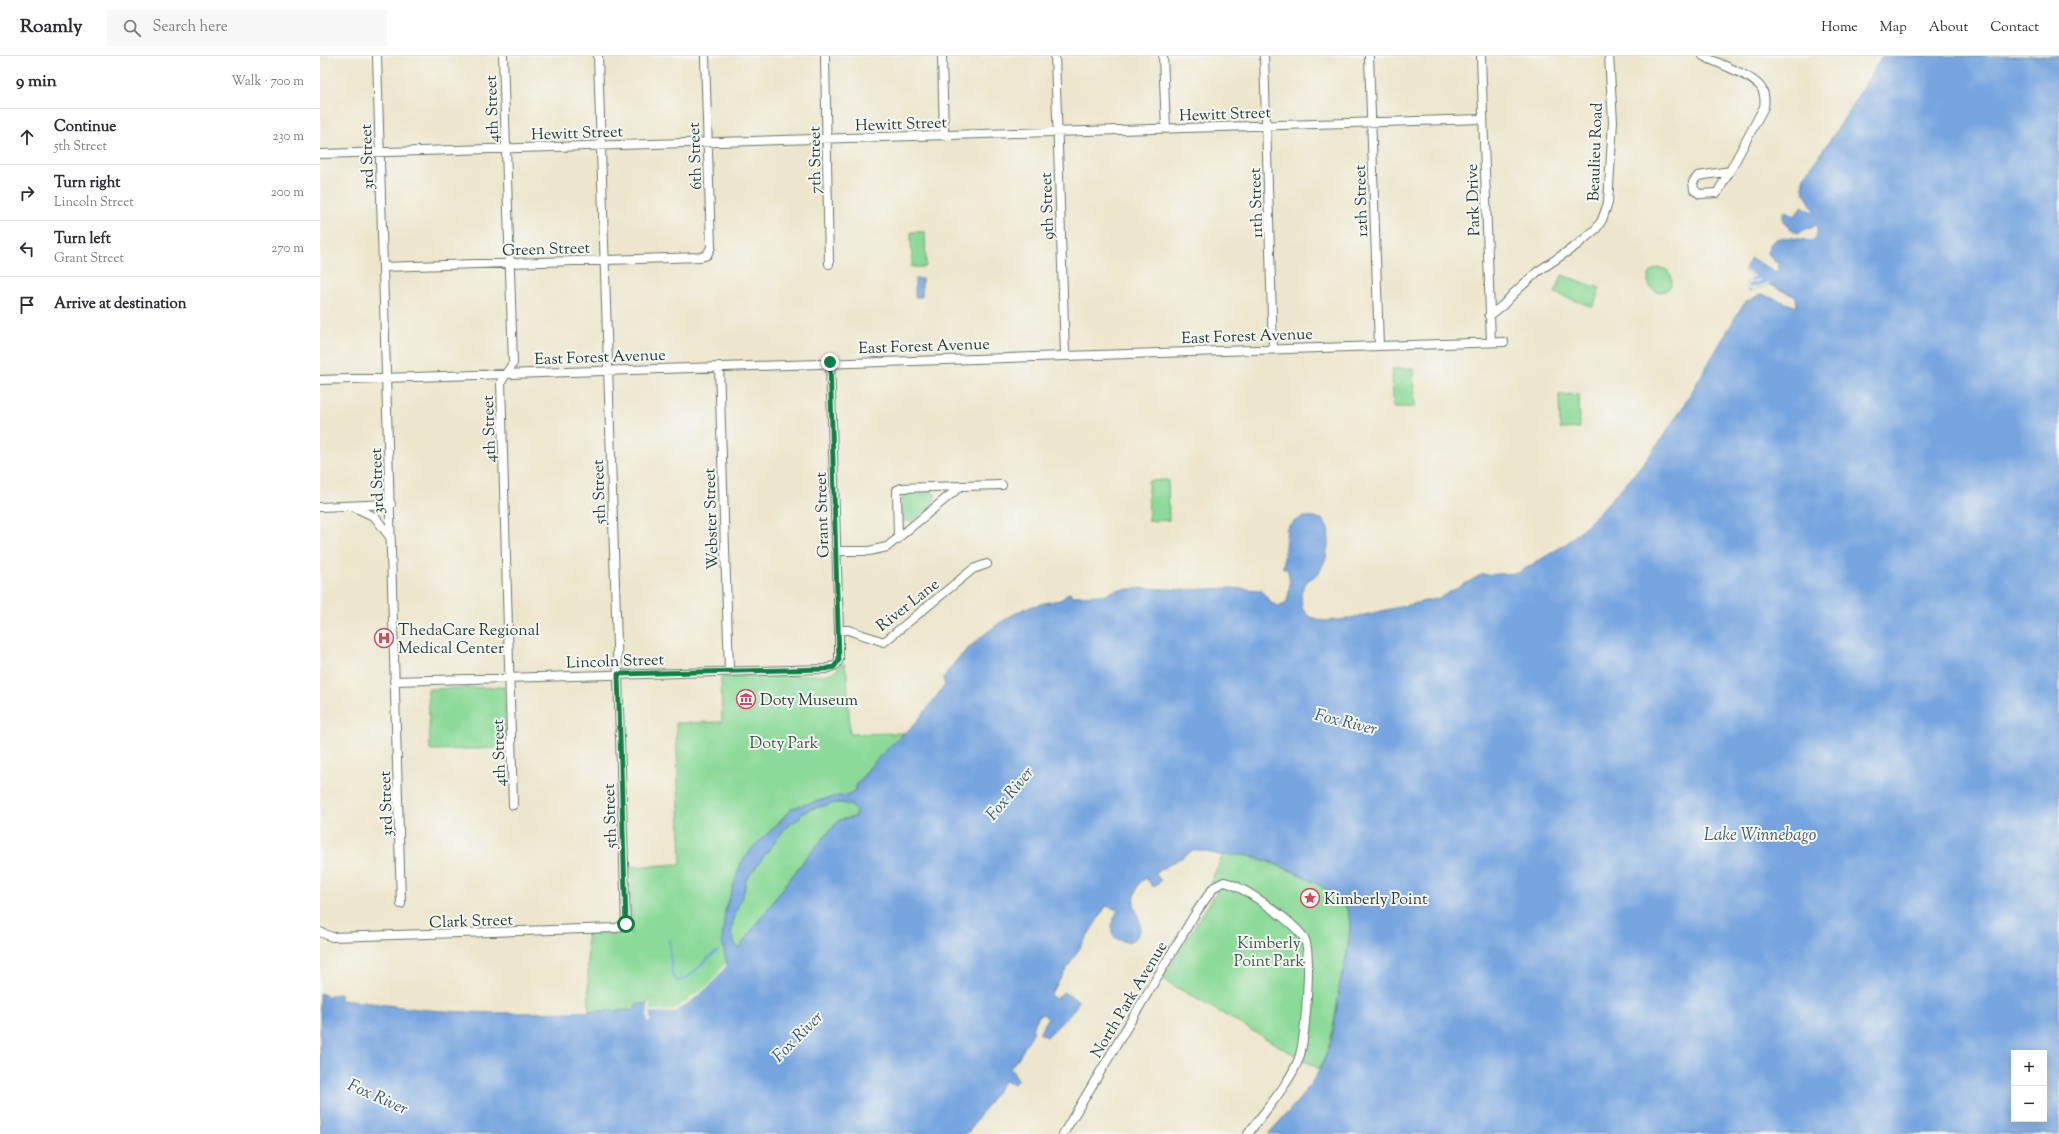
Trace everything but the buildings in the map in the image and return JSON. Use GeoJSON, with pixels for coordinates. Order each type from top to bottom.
{"type":"FeatureCollection","features":[{"type":"Feature","properties":{"kind":"street","name":"3rd Street"},"geometry":{"type":"LineString","coordinates":[[377,56],[391,504],[390,537],[394,681],[402,904]]}},
{"type":"Feature","properties":{"kind":"street","name":"4th Street"},"geometry":{"type":"LineString","coordinates":[[503,56],[513,363],[501,382],[513,806]]}},
{"type":"Feature","properties":{"kind":"street","name":"5th Street"},"geometry":{"type":"LineString","coordinates":[[598,56],[626,905],[624,926]]}},
{"type":"Feature","properties":{"kind":"street","name":"6th Street"},"geometry":{"type":"LineString","coordinates":[[705,56],[711,247],[709,254]]}},
{"type":"Feature","properties":{"kind":"street","name":"7th Street"},"geometry":{"type":"LineString","coordinates":[[825,56],[828,139],[829,264]]}},
{"type":"Feature","properties":{"kind":"street"},"geometry":{"type":"LineString","coordinates":[[942,56],[944,136]]}},
{"type":"Feature","properties":{"kind":"street","name":"9th Street"},"geometry":{"type":"LineString","coordinates":[[1055,56],[1065,354]]}},
{"type":"Feature","properties":{"kind":"street"},"geometry":{"type":"LineString","coordinates":[[1163,56],[1166,129]]}},
{"type":"Feature","properties":{"kind":"street","name":"11th Street"},"geometry":{"type":"LineString","coordinates":[[1264,56],[1273,349]]}},
{"type":"Feature","properties":{"kind":"street","name":"12th Street"},"geometry":{"type":"LineString","coordinates":[[1369,56],[1379,346]]}},
{"type":"Feature","properties":{"kind":"street","name":"Park Drive"},"geometry":{"type":"LineString","coordinates":[[1481,56],[1491,342]]}},
{"type":"Feature","properties":{"kind":"street","name":"Beaulieu Road"},"geometry":{"type":"LineString","coordinates":[[1489,316],[1503,305],[1536,272],[1578,245],[1596,229],[1602,220],[1608,203],[1613,122],[1609,56]]}},
{"type":"Feature","properties":{"kind":"street"},"geometry":{"type":"LineString","coordinates":[[1703,56],[1754,81],[1762,89],[1764,96],[1764,107],[1730,171]]}},
{"type":"Feature","properties":{"kind":"street","name":"Hewitt Street"},"geometry":{"type":"LineString","coordinates":[[320,154],[1483,119]]}},
{"type":"Feature","properties":{"kind":"street","name":"Green Street"},"geometry":{"type":"LineString","coordinates":[[383,267],[700,258],[709,254]]}},
{"type":"Feature","properties":{"kind":"street","name":"East Forest Avenue"},"geometry":{"type":"LineString","coordinates":[[320,380],[1065,354],[1504,342]]}},
{"type":"Feature","properties":{"kind":"street","name":"Grant Street"},"geometry":{"type":"LineString","coordinates":[[830,362],[839,630],[839,660],[836,665]]}},
{"type":"Feature","properties":{"kind":"street","name":"Webster Street"},"geometry":{"type":"LineString","coordinates":[[719,366],[729,670]]}},
{"type":"Feature","properties":{"kind":"street"},"geometry":{"type":"LineString","coordinates":[[898,538],[897,490],[902,488],[1002,485]]}},
{"type":"Feature","properties":{"kind":"street"},"geometry":{"type":"LineString","coordinates":[[836,551],[877,551],[887,547],[960,486]]}},
{"type":"Feature","properties":{"kind":"street"},"geometry":{"type":"LineString","coordinates":[[320,507],[391,504]]}},
{"type":"Feature","properties":{"kind":"street"},"geometry":{"type":"LineString","coordinates":[[348,506],[364,510],[375,517],[390,537]]}},
{"type":"Feature","properties":{"kind":"street","name":"River Lane"},"geometry":{"type":"LineString","coordinates":[[839,630],[848,630],[884,642],[973,569],[987,564]]}},
{"type":"Feature","properties":{"kind":"street","name":"Lincoln Street"},"geometry":{"type":"LineString","coordinates":[[394,681],[729,670],[825,669],[836,665]]}},
{"type":"Feature","properties":{"kind":"street","name":"North Park Avenue"},"geometry":{"type":"LineString","coordinates":[[1063,1134],[1195,914],[1217,884],[1228,883],[1241,889],[1297,928],[1305,941],[1308,965],[1302,1044],[1295,1068],[1248,1134]]}},
{"type":"Feature","properties":{"kind":"street","name":"Clark Street"},"geometry":{"type":"LineString","coordinates":[[320,932],[332,937],[388,936],[564,931],[616,928],[624,926]]}},
{"type":"Feature","properties":{"kind":"green space"},"geometry":{"type":"Polygon","coordinates":[[[911,232],[925,232],[926,267],[912,267],[911,232]]]}},
{"type":"Feature","properties":{"kind":"green space"},"geometry":{"type":"Polygon","coordinates":[[[1660,268],[1668,272],[1672,280],[1668,288],[1660,292],[1652,288],[1648,280],[1652,272],[1660,268]]]}},
{"type":"Feature","properties":{"kind":"green space"},"geometry":{"type":"Polygon","coordinates":[[[1562,275],[1600,288],[1593,307],[1555,293],[1562,275]]]}},
{"type":"Feature","properties":{"kind":"green space"},"geometry":{"type":"Polygon","coordinates":[[[1413,368],[1415,407],[1393,407],[1392,369],[1413,368]]]}},
{"type":"Feature","properties":{"kind":"green space"},"geometry":{"type":"Polygon","coordinates":[[[1579,394],[1580,428],[1560,429],[1559,395],[1579,394]]]}},
{"type":"Feature","properties":{"kind":"green space"},"geometry":{"type":"Polygon","coordinates":[[[1168,480],[1169,520],[1149,521],[1148,481],[1168,480]]]}},
{"type":"Feature","properties":{"kind":"green space"},"geometry":{"type":"Polygon","coordinates":[[[930,491],[935,494],[934,503],[911,522],[903,520],[903,496],[909,492],[930,491]]]}},
{"type":"Feature","properties":{"kind":"green space","name":"Doty Park"},"geometry":{"type":"Polygon","coordinates":[[[844,663],[847,674],[850,734],[904,733],[873,763],[856,786],[856,790],[847,795],[833,797],[789,811],[741,863],[727,965],[712,984],[673,1013],[648,1011],[648,1004],[636,1004],[636,1010],[589,1011],[587,934],[632,933],[630,867],[681,864],[676,723],[722,722],[721,677],[824,675],[835,671],[844,663]]]}},
{"type":"Feature","properties":{"kind":"green space"},"geometry":{"type":"Polygon","coordinates":[[[504,687],[506,748],[430,750],[428,689],[504,687]]]}},
{"type":"Feature","properties":{"kind":"green space"},"geometry":{"type":"Polygon","coordinates":[[[835,803],[844,803],[852,806],[856,811],[855,817],[839,820],[801,864],[739,948],[736,946],[731,933],[733,919],[744,891],[746,880],[786,827],[800,818],[800,814],[811,809],[835,803]]]}},
{"type":"Feature","properties":{"kind":"green space","name":"Kimberly Point Park"},"geometry":{"type":"Polygon","coordinates":[[[1239,854],[1283,868],[1318,884],[1343,904],[1349,914],[1349,941],[1338,992],[1339,994],[1329,1049],[1319,1069],[1162,979],[1217,891],[1211,882],[1223,855],[1239,854]]]}},
{"type":"Feature","properties":{"kind":"water","name":"Lake Winnebago"},"geometry":{"type":"Polygon","coordinates":[[[1882,56],[2059,56],[2059,1134],[1268,1134],[1286,1115],[1311,1084],[1318,1073],[1330,1042],[1335,1022],[1338,992],[1349,938],[1350,927],[1347,909],[1333,894],[1321,886],[1294,872],[1259,858],[1239,855],[1219,855],[1193,851],[1155,873],[1161,881],[1153,887],[1146,878],[1140,883],[1134,902],[1140,928],[1136,937],[1130,941],[1121,941],[1113,936],[1111,925],[1118,910],[1106,906],[1051,994],[1052,997],[1056,999],[1063,992],[1079,1001],[1073,1011],[1047,1037],[1039,1033],[1048,1019],[1043,1014],[1040,1014],[1032,1029],[1034,1031],[1019,1057],[1010,1068],[1018,1079],[1013,1085],[1004,1081],[967,1134],[320,1134],[320,993],[330,997],[331,995],[340,994],[340,1000],[433,1010],[493,1013],[588,1012],[635,1010],[636,1004],[648,1004],[648,1011],[673,1013],[712,984],[727,965],[722,941],[725,911],[741,863],[755,845],[773,829],[792,808],[833,797],[847,795],[856,790],[856,786],[873,763],[916,723],[945,685],[943,679],[949,669],[968,648],[993,628],[1027,608],[1060,600],[1070,593],[1073,596],[1105,595],[1116,590],[1145,588],[1185,590],[1229,588],[1261,590],[1271,603],[1279,606],[1286,604],[1289,582],[1287,568],[1283,568],[1287,527],[1296,520],[1304,517],[1313,517],[1324,520],[1328,528],[1329,541],[1326,558],[1319,573],[1306,582],[1301,593],[1302,608],[1308,616],[1324,621],[1346,619],[1439,598],[1481,575],[1518,573],[1566,544],[1591,521],[1630,479],[1656,447],[1681,410],[1745,303],[1759,295],[1764,295],[1797,307],[1796,297],[1770,285],[1748,291],[1746,284],[1751,275],[1744,271],[1751,258],[1776,272],[1778,271],[1779,262],[1776,263],[1767,252],[1774,240],[1780,238],[1793,238],[1813,241],[1816,237],[1818,227],[1816,225],[1797,233],[1783,221],[1785,210],[1795,216],[1802,206],[1812,212],[1814,211],[1805,195],[1803,187],[1804,177],[1839,127],[1882,56]],[[835,803],[811,809],[801,814],[800,818],[786,827],[746,880],[744,891],[733,919],[731,933],[736,946],[739,948],[801,864],[839,820],[855,817],[856,811],[854,808],[844,803],[835,803]]]}},
{"type":"Feature","properties":{"kind":"water"},"geometry":{"type":"Polygon","coordinates":[[[915,279],[922,279],[922,297],[915,297],[915,279]]]}},
{"type":"Feature","properties":{"kind":"pier"},"geometry":{"type":"Polygon","coordinates":[[[1745,270],[1756,277],[1752,278],[1750,282],[1760,279],[1761,281],[1748,284],[1749,288],[1768,283],[1770,285],[1748,291],[1746,284],[1751,275],[1744,271],[1745,270]]]}},
{"type":"Feature","properties":{"kind":"pier"},"geometry":{"type":"Polygon","coordinates":[[[725,964],[727,965],[712,984],[691,1001],[673,1013],[650,1012],[650,1022],[647,1022],[648,1002],[650,1004],[650,1010],[672,1011],[711,983],[725,964]]]}},
{"type":"Feature","properties":{"kind":"waterway"},"geometry":{"type":"LineString","coordinates":[[669,938],[672,974],[676,981],[687,978],[708,958],[718,951]]}},
{"type":"Feature","properties":{"kind":"place","name":"ThedaCare Regional Medical Center"},"geometry":{"type":"Point","coordinates":[384,638]}},
{"type":"Feature","properties":{"kind":"place","name":"Doty Museum"},"geometry":{"type":"Point","coordinates":[746,699]}},
{"type":"Feature","properties":{"kind":"place","name":"Kimberly Point"},"geometry":{"type":"Point","coordinates":[1310,898]}},
{"type":"Feature","properties":{"kind":"route"},"geometry":{"type":"LineString","coordinates":[[626,924],[618,674],[720,670],[825,669],[834,667],[838,663],[840,656],[830,362]]}},
{"type":"Feature","properties":{"kind":"water label","name":"Fox River"},"geometry":{"type":"Point","coordinates":[1346,721]}},
{"type":"Feature","properties":{"kind":"water label","name":"Fox River"},"geometry":{"type":"Point","coordinates":[1009,793]}},
{"type":"Feature","properties":{"kind":"water label","name":"Fox River"},"geometry":{"type":"Point","coordinates":[797,1036]}},
{"type":"Feature","properties":{"kind":"water label","name":"Fox River"},"geometry":{"type":"Point","coordinates":[378,1096]}}]}
